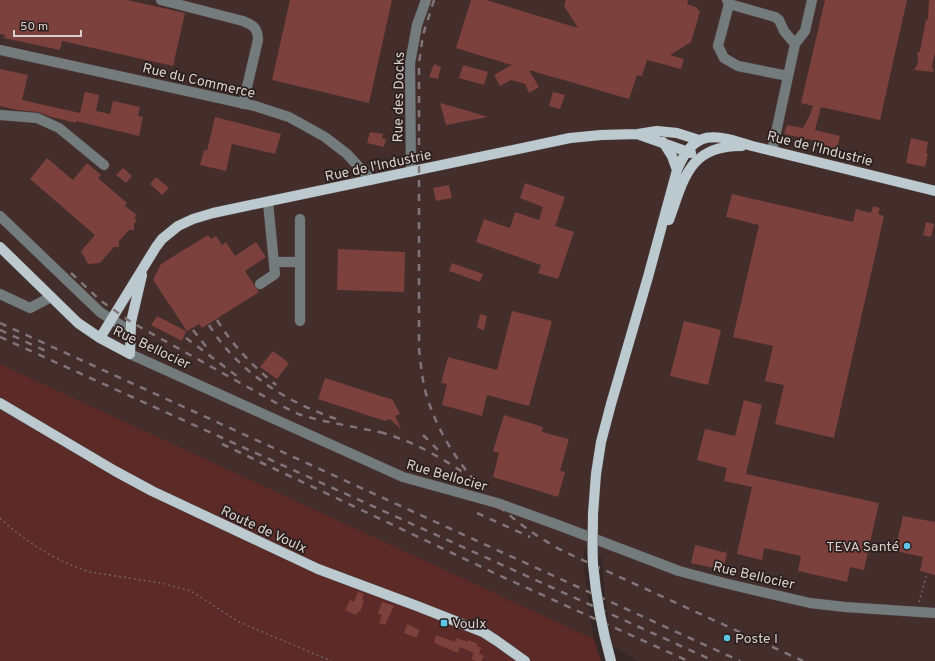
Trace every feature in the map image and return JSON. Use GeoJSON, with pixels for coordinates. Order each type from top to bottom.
{"type":"FeatureCollection","features":[{"type":"Feature","properties":{"kind":"main road"},"geometry":{"type":"LineString","coordinates":[[638,134],[657,131],[677,133],[686,136],[700,156]]}},
{"type":"Feature","properties":{"kind":"main road","name":"Rue de l'Industrie"},"geometry":{"type":"LineString","coordinates":[[100,338],[162,239],[178,226],[193,219],[213,213],[570,138],[638,134]]}},
{"type":"Feature","properties":{"kind":"main road"},"geometry":{"type":"LineString","coordinates":[[638,134],[663,142],[692,145]]}},
{"type":"Feature","properties":{"kind":"main road","name":"Rue de l'Industrie"},"geometry":{"type":"LineString","coordinates":[[692,145],[715,137],[725,137],[772,151],[935,188]]}},
{"type":"Feature","properties":{"kind":"main road"},"geometry":{"type":"LineString","coordinates":[[663,142],[672,156],[677,170]]}},
{"type":"Feature","properties":{"kind":"main road"},"geometry":{"type":"LineString","coordinates":[[611,661],[604,637],[596,592],[593,562],[595,481],[601,442],[677,170],[692,145]]}},
{"type":"Feature","properties":{"kind":"main road"},"geometry":{"type":"LineString","coordinates":[[648,277],[685,178],[691,167],[700,156],[712,150],[728,146],[752,146]]}},
{"type":"Feature","properties":{"kind":"main road","name":"Rue Bellocier"},"geometry":{"type":"LineString","coordinates":[[0,247],[78,323],[100,338],[130,354]]}},
{"type":"Feature","properties":{"kind":"main road"},"geometry":{"type":"LineString","coordinates":[[130,354],[131,322],[145,265]]}},
{"type":"Feature","properties":{"kind":"main road","name":"Route de Voulx"},"geometry":{"type":"LineString","coordinates":[[0,402],[115,471],[164,497],[318,569],[473,628],[498,641],[525,661]]}},
{"type":"Feature","properties":{"kind":"street"},"geometry":{"type":"LineString","coordinates":[[161,0],[254,25],[258,32],[258,40],[243,104]]}},
{"type":"Feature","properties":{"kind":"street","name":"Rue des Docks"},"geometry":{"type":"LineString","coordinates":[[411,172],[410,63],[417,25],[426,0]]}},
{"type":"Feature","properties":{"kind":"street"},"geometry":{"type":"LineString","coordinates":[[772,151],[795,44],[805,31],[812,0]]}},
{"type":"Feature","properties":{"kind":"street"},"geometry":{"type":"LineString","coordinates":[[788,76],[738,66],[724,58],[718,46],[728,2],[775,17],[779,20],[784,31],[795,44]]}},
{"type":"Feature","properties":{"kind":"street","name":"Rue du Commerce"},"geometry":{"type":"LineString","coordinates":[[0,50],[243,104],[289,117],[326,137],[347,154],[371,180]]}},
{"type":"Feature","properties":{"kind":"street"},"geometry":{"type":"LineString","coordinates":[[0,115],[37,118],[59,128],[104,165]]}},
{"type":"Feature","properties":{"kind":"street"},"geometry":{"type":"LineString","coordinates":[[260,284],[275,274],[268,202]]}},
{"type":"Feature","properties":{"kind":"street"},"geometry":{"type":"LineString","coordinates":[[0,216],[100,312],[130,331]]}},
{"type":"Feature","properties":{"kind":"street"},"geometry":{"type":"LineString","coordinates":[[300,219],[300,321]]}},
{"type":"Feature","properties":{"kind":"street"},"geometry":{"type":"LineString","coordinates":[[274,262],[300,262]]}},
{"type":"Feature","properties":{"kind":"street"},"geometry":{"type":"LineString","coordinates":[[0,294],[30,308],[51,297]]}},
{"type":"Feature","properties":{"kind":"street","name":"Rue Bellocier"},"geometry":{"type":"LineString","coordinates":[[130,354],[403,478],[497,503],[679,571],[724,584],[810,603],[935,613]]}},
{"type":"Feature","properties":{"kind":"path"},"geometry":{"type":"LineString","coordinates":[[0,518],[13,530],[48,554],[75,566],[90,572],[161,582],[191,591],[239,622],[331,661]]}},
{"type":"Feature","properties":{"kind":"path"},"geometry":{"type":"LineString","coordinates":[[917,612],[927,573]]}},
{"type":"Feature","properties":{"kind":"shaded area"},"geometry":{"type":"Polygon","coordinates":[[[0,0],[935,0],[935,661],[638,661],[613,646],[605,597],[602,558],[584,548],[584,569],[594,639],[0,364],[0,0]]]}},
{"type":"Feature","properties":{"kind":"shaded area"},"geometry":{"type":"Polygon","coordinates":[[[0,364],[594,639],[601,661],[0,661],[0,364]]]}},
{"type":"Feature","properties":{"kind":"building"},"geometry":{"type":"Polygon","coordinates":[[[0,0],[127,0],[185,13],[173,66],[62,41],[60,50],[4,38],[5,35],[0,34],[0,0]]]}},
{"type":"Feature","properties":{"kind":"building"},"geometry":{"type":"Polygon","coordinates":[[[290,0],[392,0],[369,103],[272,80],[290,0]]]}},
{"type":"Feature","properties":{"kind":"building"},"geometry":{"type":"Polygon","coordinates":[[[471,0],[486,0],[578,28],[564,6],[566,0],[688,0],[687,4],[696,7],[700,12],[691,42],[670,55],[684,59],[681,69],[647,60],[642,76],[637,75],[629,99],[557,78],[558,76],[556,78],[529,70],[539,87],[529,93],[525,84],[511,80],[500,86],[494,75],[512,65],[456,48],[471,0]]]}},
{"type":"Feature","properties":{"kind":"building"},"geometry":{"type":"Polygon","coordinates":[[[825,0],[907,0],[880,120],[821,107],[815,130],[840,136],[837,149],[820,145],[821,142],[784,134],[787,125],[803,128],[813,106],[801,103],[825,0]]]}},
{"type":"Feature","properties":{"kind":"building"},"geometry":{"type":"Polygon","coordinates":[[[929,0],[935,0],[935,53],[932,66],[934,72],[914,70],[918,63],[917,53],[920,51],[926,20],[928,19],[929,0]]]}},
{"type":"Feature","properties":{"kind":"building"},"geometry":{"type":"Polygon","coordinates":[[[434,64],[441,67],[438,79],[429,77],[434,64]]]}},
{"type":"Feature","properties":{"kind":"building"},"geometry":{"type":"Polygon","coordinates":[[[463,65],[488,72],[484,85],[459,78],[463,65]]]}},
{"type":"Feature","properties":{"kind":"building"},"geometry":{"type":"Polygon","coordinates":[[[0,69],[28,75],[22,100],[80,113],[85,92],[99,95],[96,111],[110,114],[113,101],[140,107],[138,116],[143,117],[139,136],[76,121],[76,123],[38,112],[17,110],[0,106],[0,69]]]}},
{"type":"Feature","properties":{"kind":"building"},"geometry":{"type":"Polygon","coordinates":[[[553,92],[565,95],[560,109],[549,106],[553,92]]]}},
{"type":"Feature","properties":{"kind":"building"},"geometry":{"type":"Polygon","coordinates":[[[440,103],[465,110],[488,117],[446,125],[440,103]]]}},
{"type":"Feature","properties":{"kind":"building"},"geometry":{"type":"Polygon","coordinates":[[[215,117],[281,134],[275,154],[232,144],[226,171],[200,165],[204,150],[207,151],[215,117]]]}},
{"type":"Feature","properties":{"kind":"building"},"geometry":{"type":"Polygon","coordinates":[[[370,132],[383,134],[382,138],[386,139],[384,147],[367,143],[370,132]]]}},
{"type":"Feature","properties":{"kind":"building"},"geometry":{"type":"Polygon","coordinates":[[[911,138],[928,142],[926,153],[928,153],[925,167],[906,163],[911,138]]]}},
{"type":"Feature","properties":{"kind":"building"},"geometry":{"type":"Polygon","coordinates":[[[47,158],[73,180],[87,163],[101,175],[98,178],[127,203],[125,206],[137,215],[134,218],[137,220],[134,224],[134,230],[129,230],[119,241],[119,247],[114,247],[100,263],[88,264],[81,251],[95,235],[30,179],[47,158]]]}},
{"type":"Feature","properties":{"kind":"building"},"geometry":{"type":"Polygon","coordinates":[[[123,168],[132,176],[126,183],[116,175],[123,168]]]}},
{"type":"Feature","properties":{"kind":"building"},"geometry":{"type":"Polygon","coordinates":[[[156,177],[169,188],[162,195],[150,184],[156,177]]]}},
{"type":"Feature","properties":{"kind":"building"},"geometry":{"type":"Polygon","coordinates":[[[525,183],[565,197],[555,226],[574,232],[558,279],[538,273],[541,265],[476,242],[484,219],[510,228],[515,212],[539,220],[543,207],[520,198],[525,183]]]}},
{"type":"Feature","properties":{"kind":"building"},"geometry":{"type":"Polygon","coordinates":[[[449,185],[452,198],[436,201],[433,188],[449,185]]]}},
{"type":"Feature","properties":{"kind":"building"},"geometry":{"type":"Polygon","coordinates":[[[732,194],[853,222],[856,209],[871,213],[873,206],[880,208],[878,214],[884,216],[834,438],[775,424],[784,385],[765,381],[773,346],[733,337],[759,225],[726,217],[732,194]]]}},
{"type":"Feature","properties":{"kind":"building"},"geometry":{"type":"Polygon","coordinates":[[[926,222],[934,224],[931,237],[923,235],[926,222]]]}},
{"type":"Feature","properties":{"kind":"building"},"geometry":{"type":"Polygon","coordinates":[[[208,235],[211,239],[216,236],[222,245],[226,242],[235,256],[256,242],[266,257],[245,271],[259,292],[202,328],[199,324],[187,331],[153,280],[161,264],[208,235]]]}},
{"type":"Feature","properties":{"kind":"building"},"geometry":{"type":"Polygon","coordinates":[[[338,249],[405,252],[404,292],[337,290],[338,249]]]}},
{"type":"Feature","properties":{"kind":"building"},"geometry":{"type":"Polygon","coordinates":[[[452,263],[483,274],[480,282],[449,271],[452,263]]]}},
{"type":"Feature","properties":{"kind":"building"},"geometry":{"type":"Polygon","coordinates":[[[512,311],[552,321],[529,406],[487,395],[482,416],[442,405],[447,384],[441,383],[448,357],[497,370],[512,311]]]}},
{"type":"Feature","properties":{"kind":"building"},"geometry":{"type":"Polygon","coordinates":[[[480,314],[487,316],[484,330],[477,328],[480,314]]]}},
{"type":"Feature","properties":{"kind":"building"},"geometry":{"type":"Polygon","coordinates":[[[157,316],[186,331],[182,341],[151,325],[157,316]]]}},
{"type":"Feature","properties":{"kind":"building"},"geometry":{"type":"Polygon","coordinates":[[[684,321],[721,330],[708,385],[670,376],[684,321]]]}},
{"type":"Feature","properties":{"kind":"building"},"geometry":{"type":"Polygon","coordinates":[[[273,351],[289,363],[277,379],[260,367],[273,351]]]}},
{"type":"Feature","properties":{"kind":"building"},"geometry":{"type":"Polygon","coordinates":[[[325,378],[392,399],[400,414],[395,416],[401,429],[390,419],[385,421],[318,399],[325,378]]]}},
{"type":"Feature","properties":{"kind":"building"},"geometry":{"type":"Polygon","coordinates":[[[744,400],[762,405],[746,474],[879,503],[864,570],[850,567],[847,582],[798,571],[801,556],[764,548],[762,560],[737,554],[752,487],[724,481],[727,468],[697,460],[705,429],[735,436],[744,400]]]}},
{"type":"Feature","properties":{"kind":"building"},"geometry":{"type":"Polygon","coordinates":[[[504,415],[543,427],[542,432],[569,439],[560,471],[565,472],[558,497],[493,477],[499,453],[493,451],[504,415]]]}},
{"type":"Feature","properties":{"kind":"building","name":"TEVA Santé"},"geometry":{"type":"Polygon","coordinates":[[[903,516],[935,522],[935,575],[920,571],[923,557],[895,551],[903,516]]]}},
{"type":"Feature","properties":{"kind":"building"},"geometry":{"type":"Polygon","coordinates":[[[695,545],[727,553],[723,570],[691,563],[695,545]]]}},
{"type":"Feature","properties":{"kind":"building"},"geometry":{"type":"Polygon","coordinates":[[[358,592],[364,594],[362,600],[364,601],[360,612],[358,611],[356,615],[345,610],[350,600],[354,602],[358,592]]]}},
{"type":"Feature","properties":{"kind":"building"},"geometry":{"type":"Polygon","coordinates":[[[382,602],[394,606],[385,625],[379,623],[382,615],[378,614],[382,602]]]}},
{"type":"Feature","properties":{"kind":"building"},"geometry":{"type":"Polygon","coordinates":[[[407,624],[420,630],[416,638],[404,633],[407,624]]]}},
{"type":"Feature","properties":{"kind":"building"},"geometry":{"type":"Polygon","coordinates":[[[436,635],[455,642],[456,638],[468,642],[469,640],[478,644],[477,646],[481,648],[479,653],[484,656],[481,661],[476,661],[471,659],[474,653],[460,647],[458,653],[434,643],[436,635]]]}},
{"type":"Feature","properties":{"kind":"railway"},"geometry":{"type":"LineString","coordinates":[[434,0],[423,35],[419,63],[419,349],[427,397],[436,422],[449,445],[481,488],[520,524],[542,539],[565,552],[803,661]]}},
{"type":"Feature","properties":{"kind":"railway"},"geometry":{"type":"LineString","coordinates":[[71,273],[101,301],[131,322],[278,404],[298,414],[319,420],[384,433]]}},
{"type":"Feature","properties":{"kind":"railway"},"geometry":{"type":"LineString","coordinates":[[217,320],[244,355],[276,385]]}},
{"type":"Feature","properties":{"kind":"railway"},"geometry":{"type":"LineString","coordinates":[[0,323],[740,661]]}},
{"type":"Feature","properties":{"kind":"railway"},"geometry":{"type":"LineString","coordinates":[[209,325],[220,342],[234,357],[265,383],[300,404],[337,419]]}},
{"type":"Feature","properties":{"kind":"railway"},"geometry":{"type":"LineString","coordinates":[[0,330],[46,351]]}},
{"type":"Feature","properties":{"kind":"railway"},"geometry":{"type":"LineString","coordinates":[[193,330],[208,349]]}},
{"type":"Feature","properties":{"kind":"railway"},"geometry":{"type":"LineString","coordinates":[[0,337],[714,661]]}},
{"type":"Feature","properties":{"kind":"railway"},"geometry":{"type":"LineString","coordinates":[[186,338],[237,376]]}},
{"type":"Feature","properties":{"kind":"railway"},"geometry":{"type":"LineString","coordinates":[[380,432],[425,450],[467,475]]}},
{"type":"Feature","properties":{"kind":"railway"},"geometry":{"type":"LineString","coordinates":[[423,435],[440,452]]}},
{"type":"Feature","properties":{"kind":"railway"},"geometry":{"type":"LineString","coordinates":[[222,444],[494,573],[688,661]]}},
{"type":"Feature","properties":{"kind":"railway"},"geometry":{"type":"LineString","coordinates":[[477,513],[530,537]]}},
{"type":"Feature","properties":{"kind":"place","name":"TEVA Santé"},"geometry":{"type":"Point","coordinates":[907,546]}},
{"type":"Feature","properties":{"kind":"place","name":"Voulx"},"geometry":{"type":"Point","coordinates":[444,623]}},
{"type":"Feature","properties":{"kind":"place","name":"Poste I"},"geometry":{"type":"Point","coordinates":[727,638]}}]}
